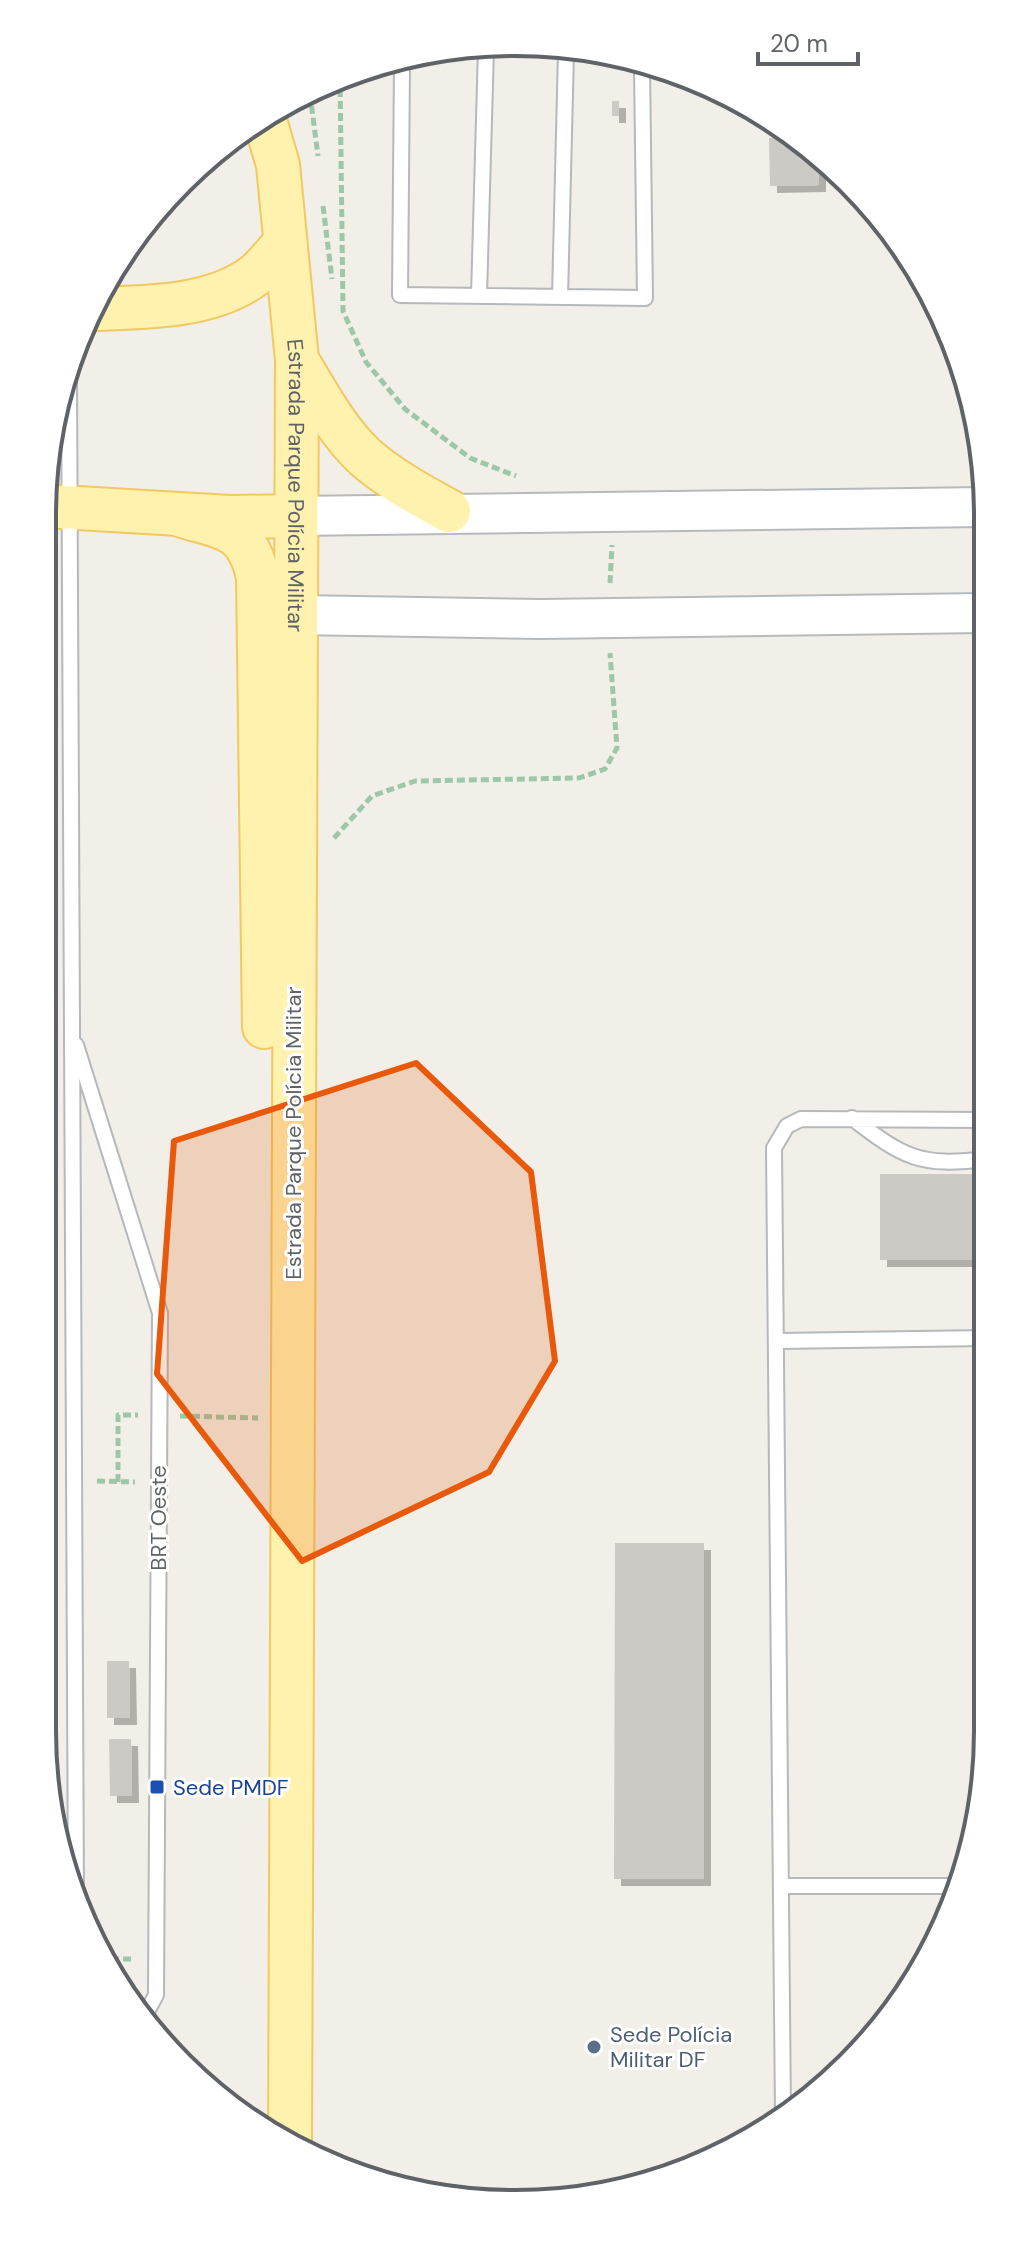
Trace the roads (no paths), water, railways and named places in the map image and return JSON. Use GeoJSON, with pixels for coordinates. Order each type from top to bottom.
{"type":"FeatureCollection","features":[{"type":"Feature","properties":{"kind":"main road","name":"Estrada Parque Polícia Militar"},"geometry":{"type":"LineString","coordinates":[[267,128],[278,165],[297,360],[290,2132]]}},
{"type":"Feature","properties":{"kind":"main road"},"geometry":{"type":"LineString","coordinates":[[105,308],[178,303],[228,290],[254,275],[285,243]]}},
{"type":"Feature","properties":{"kind":"main road"},"geometry":{"type":"LineString","coordinates":[[297,360],[330,413],[363,455],[397,481],[449,511]]}},
{"type":"Feature","properties":{"kind":"main road"},"geometry":{"type":"LineString","coordinates":[[57,506],[176,514],[295,516]]}},
{"type":"Feature","properties":{"kind":"main road"},"geometry":{"type":"LineString","coordinates":[[176,514],[233,533],[244,540],[252,551],[258,577],[267,1140],[276,1254],[293,1288]]}},
{"type":"Feature","properties":{"kind":"street"},"geometry":{"type":"LineString","coordinates":[[295,516],[449,511],[974,507]]}},
{"type":"Feature","properties":{"kind":"street"},"geometry":{"type":"LineString","coordinates":[[297,615],[607,618],[974,613]]}},
{"type":"Feature","properties":{"kind":"lane"},"geometry":{"type":"LineString","coordinates":[[479,296],[486,57]]}},
{"type":"Feature","properties":{"kind":"lane"},"geometry":{"type":"LineString","coordinates":[[560,297],[566,59]]}},
{"type":"Feature","properties":{"kind":"lane"},"geometry":{"type":"LineString","coordinates":[[402,71],[400,295],[645,298],[642,74]]}},
{"type":"Feature","properties":{"kind":"lane","name":"BRT Oeste"},"geometry":{"type":"LineString","coordinates":[[64,431],[57,506],[71,1030],[76,1864]]}},
{"type":"Feature","properties":{"kind":"lane","name":"BRT Oeste"},"geometry":{"type":"LineString","coordinates":[[71,1030],[160,1313],[156,1995],[149,2008]]}},
{"type":"Feature","properties":{"kind":"lane"},"geometry":{"type":"LineString","coordinates":[[852,1118],[893,1150],[923,1161],[949,1164],[974,1161]]}},
{"type":"Feature","properties":{"kind":"lane"},"geometry":{"type":"LineString","coordinates":[[783,2103],[774,1148],[787,1126],[795,1121],[852,1118],[974,1120]]}},
{"type":"Feature","properties":{"kind":"lane"},"geometry":{"type":"LineString","coordinates":[[777,1341],[974,1338]]}},
{"type":"Feature","properties":{"kind":"lane"},"geometry":{"type":"LineString","coordinates":[[783,1886],[947,1886]]}},
{"type":"Feature","properties":{"kind":"place","name":"Sede PMDF"},"geometry":{"type":"Point","coordinates":[157,1787]}},
{"type":"Feature","properties":{"kind":"place","name":"Sede Polícia Militar DF"},"geometry":{"type":"Point","coordinates":[594,2047]}}]}
